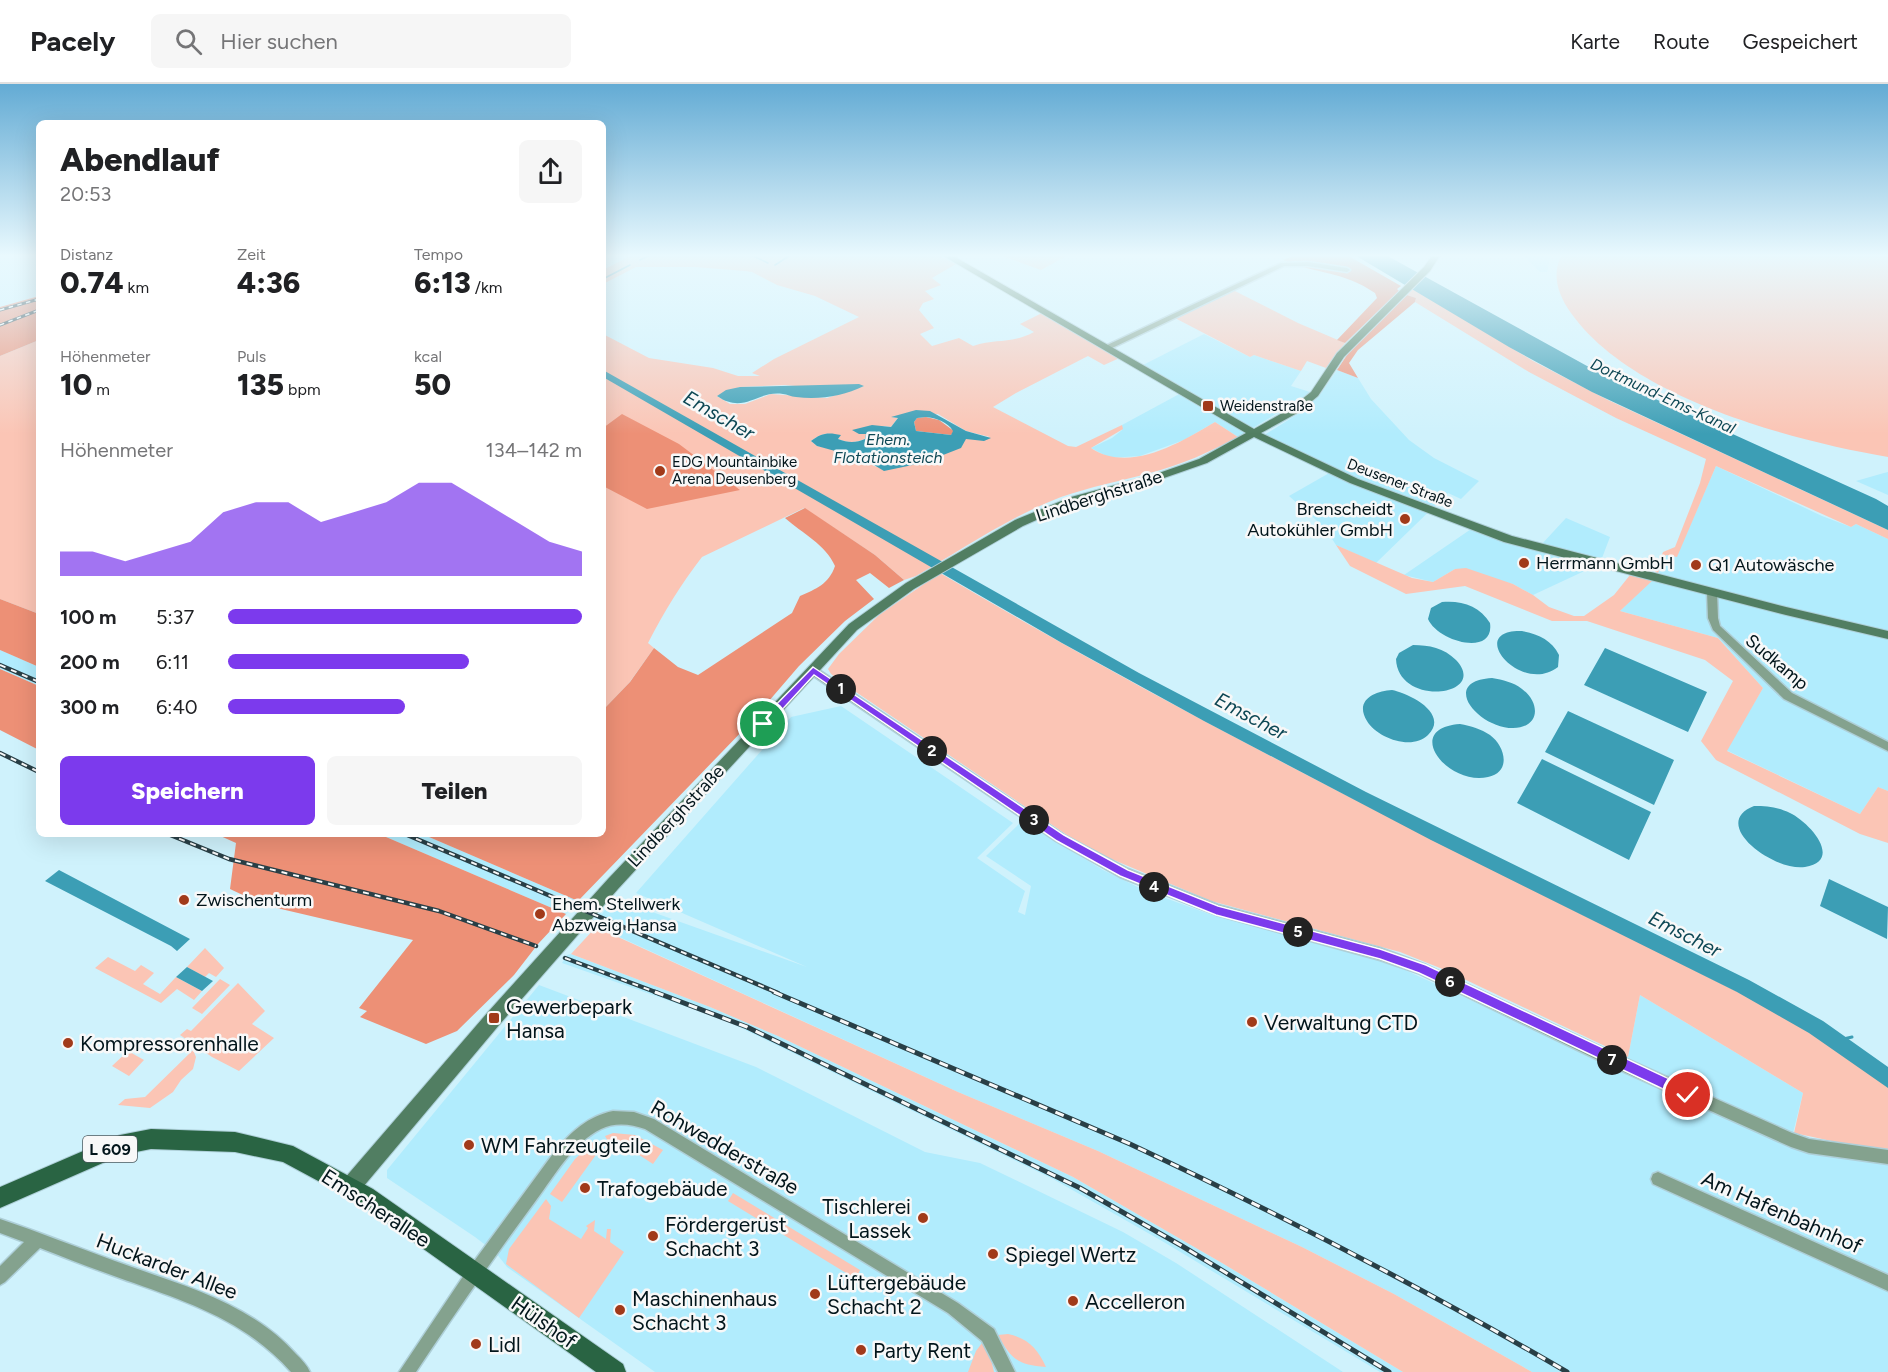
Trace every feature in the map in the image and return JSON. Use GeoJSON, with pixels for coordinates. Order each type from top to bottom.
{"type":"FeatureCollection","features":[{"type":"Feature","properties":{"kind":"main road","name":"Deusener Straße"},"geometry":{"type":"LineString","coordinates":[[1050,314],[1255,434],[1337,474],[1508,539],[1888,635]]}},
{"type":"Feature","properties":{"kind":"main road"},"geometry":{"type":"LineString","coordinates":[[1255,434],[1312,398],[1340,355],[1382,314]]}},
{"type":"Feature","properties":{"kind":"main road","name":"Lindberghstraße"},"geometry":{"type":"LineString","coordinates":[[351,1186],[494,1018],[613,884],[853,627],[921,579],[1047,510],[1091,494],[1180,470],[1216,455],[1255,434]]}},
{"type":"Feature","properties":{"kind":"main road","name":"Emscherallee"},"geometry":{"type":"LineString","coordinates":[[0,1198],[120,1145],[151,1139],[235,1142],[286,1153],[351,1186],[473,1273]]}},
{"type":"Feature","properties":{"kind":"main road","name":"Hülshof"},"geometry":{"type":"LineString","coordinates":[[473,1273],[615,1372]]}},
{"type":"Feature","properties":{"kind":"street"},"geometry":{"type":"LineString","coordinates":[[1107,346],[1175,314]]}},
{"type":"Feature","properties":{"kind":"street","name":"Sudkamp"},"geometry":{"type":"LineString","coordinates":[[1712,592],[1713,618],[1716,628],[1773,684],[1799,703],[1888,747]]}},
{"type":"Feature","properties":{"kind":"street"},"geometry":{"type":"LineString","coordinates":[[813,670],[1060,838],[1144,882],[1216,910],[1380,954],[1422,969],[1611,1059],[1791,1140],[1832,1150],[1888,1157]]}},
{"type":"Feature","properties":{"kind":"street","name":"Rohwedderstraße"},"geometry":{"type":"LineString","coordinates":[[407,1372],[473,1273],[577,1138],[605,1120],[620,1117],[633,1118],[649,1124],[953,1308],[988,1335],[1007,1372]]}},
{"type":"Feature","properties":{"kind":"street","name":"Am Hafenbahnhof"},"geometry":{"type":"LineString","coordinates":[[1658,1179],[1888,1283]]}},
{"type":"Feature","properties":{"kind":"street","name":"Huckarder Allee"},"geometry":{"type":"LineString","coordinates":[[0,1226],[216,1305],[242,1318],[266,1335],[302,1372]]}},
{"type":"Feature","properties":{"kind":"street"},"geometry":{"type":"LineString","coordinates":[[0,1277],[38,1239]]}},
{"type":"Feature","properties":{"kind":"shaded area"},"geometry":{"type":"Polygon","coordinates":[[[0,314],[36,314],[36,341],[0,356],[0,314]]]}},
{"type":"Feature","properties":{"kind":"shaded area"},"geometry":{"type":"Polygon","coordinates":[[[853,314],[922,314],[934,328],[920,334],[932,346],[959,338],[973,346],[1025,336],[1034,332],[1020,324],[1040,314],[1051,314],[1124,356],[1104,365],[1088,356],[993,407],[1068,446],[1076,447],[1122,425],[1123,429],[1091,448],[1106,455],[1122,458],[1155,452],[1171,446],[1215,422],[1238,437],[1173,466],[1083,490],[1042,505],[987,533],[916,576],[904,580],[875,555],[804,508],[702,557],[680,588],[648,643],[654,648],[629,683],[606,707],[606,336],[649,358],[713,368],[738,376],[760,376],[752,373],[774,359],[859,317],[853,314]],[[785,385],[740,387],[717,396],[730,404],[745,404],[771,394],[827,398],[864,386],[785,385]],[[938,414],[892,417],[898,418],[891,427],[884,426],[866,434],[865,439],[858,441],[845,441],[838,439],[840,436],[828,434],[818,436],[811,441],[817,446],[836,450],[877,467],[929,460],[941,450],[957,442],[990,437],[966,431],[938,414]]]}},
{"type":"Feature","properties":{"kind":"shaded area"},"geometry":{"type":"Polygon","coordinates":[[[1175,314],[1280,314],[1345,343],[1326,368],[1307,361],[1301,371],[1254,355],[1250,357],[1171,316],[1175,314]]]}},
{"type":"Feature","properties":{"kind":"shaded area"},"geometry":{"type":"Polygon","coordinates":[[[1362,314],[1375,314],[1345,343],[1337,340],[1362,314]]]}},
{"type":"Feature","properties":{"kind":"shaded area"},"geometry":{"type":"Polygon","coordinates":[[[1388,314],[1401,314],[1358,350],[1349,363],[1358,378],[1337,370],[1349,352],[1388,314]]]}},
{"type":"Feature","properties":{"kind":"shaded area"},"geometry":{"type":"Polygon","coordinates":[[[1435,314],[1455,314],[1533,361],[1608,400],[1888,530],[1888,539],[1856,524],[1851,527],[1716,466],[1677,557],[1666,555],[1658,573],[1655,572],[1663,552],[1675,547],[1700,483],[1706,459],[1616,418],[1529,372],[1435,314]]]}},
{"type":"Feature","properties":{"kind":"shaded area"},"geometry":{"type":"Polygon","coordinates":[[[1572,314],[1888,314],[1888,457],[1806,439],[1715,410],[1672,391],[1632,369],[1598,343],[1572,314]]]}},
{"type":"Feature","properties":{"kind":"shaded area"},"geometry":{"type":"Polygon","coordinates":[[[1204,334],[1250,357],[1254,355],[1301,371],[1291,386],[1310,392],[1309,394],[1238,437],[1215,422],[1184,440],[1140,456],[1110,458],[1091,448],[1112,438],[1122,430],[1122,425],[1183,392],[1141,366],[1204,334]]]}},
{"type":"Feature","properties":{"kind":"shaded area"},"geometry":{"type":"Polygon","coordinates":[[[36,341],[36,613],[0,599],[0,356],[36,341]]]}},
{"type":"Feature","properties":{"kind":"shaded area"},"geometry":{"type":"Polygon","coordinates":[[[1337,370],[1358,378],[1371,399],[1409,440],[1434,458],[1479,481],[1461,499],[1448,493],[1376,563],[1336,545],[1325,528],[1289,496],[1331,472],[1261,437],[1301,412],[1321,393],[1337,370]]]}},
{"type":"Feature","properties":{"kind":"shaded area"},"geometry":{"type":"Polygon","coordinates":[[[622,414],[679,444],[740,490],[647,509],[606,488],[606,426],[622,414]]]}},
{"type":"Feature","properties":{"kind":"shaded area"},"geometry":{"type":"Polygon","coordinates":[[[926,417],[939,420],[954,431],[951,435],[916,431],[914,422],[917,418],[926,417]]]}},
{"type":"Feature","properties":{"kind":"shaded area"},"geometry":{"type":"Polygon","coordinates":[[[1716,466],[1822,516],[1851,527],[1856,524],[1888,539],[1888,791],[1878,787],[1860,814],[1726,750],[1763,688],[1718,638],[1620,611],[1658,573],[1666,555],[1682,544],[1716,466]]]}},
{"type":"Feature","properties":{"kind":"shaded area"},"geometry":{"type":"Polygon","coordinates":[[[1888,472],[1888,495],[1856,481],[1884,473],[1888,472]]]}},
{"type":"Feature","properties":{"kind":"shaded area"},"geometry":{"type":"Polygon","coordinates":[[[805,508],[875,555],[904,580],[889,588],[870,573],[856,580],[874,599],[845,621],[799,666],[749,724],[578,901],[429,837],[606,837],[606,707],[630,682],[654,648],[678,667],[698,675],[792,613],[800,596],[826,582],[832,572],[835,566],[826,552],[785,518],[805,508]]]}},
{"type":"Feature","properties":{"kind":"shaded area"},"geometry":{"type":"Polygon","coordinates":[[[1566,518],[1610,537],[1602,558],[1593,567],[1533,595],[1513,584],[1455,569],[1433,582],[1404,575],[1477,525],[1541,545],[1566,518]]]}},
{"type":"Feature","properties":{"kind":"shaded area"},"geometry":{"type":"Polygon","coordinates":[[[1336,545],[1412,578],[1433,582],[1455,569],[1466,568],[1513,584],[1549,607],[1574,616],[1584,616],[1614,595],[1630,575],[1652,581],[1620,611],[1718,638],[1763,688],[1727,751],[1860,814],[1878,787],[1888,791],[1888,843],[1860,834],[1716,760],[1701,741],[1733,681],[1705,660],[1587,621],[1552,621],[1465,586],[1406,594],[1350,566],[1336,545]]]}},
{"type":"Feature","properties":{"kind":"shaded area"},"geometry":{"type":"Polygon","coordinates":[[[940,573],[1042,632],[1249,745],[1774,1010],[1846,1056],[1854,1057],[1888,1083],[1888,1149],[1841,1143],[1794,1133],[1803,1093],[1640,995],[1628,1057],[1445,970],[1400,952],[1211,901],[1109,858],[1067,835],[850,688],[831,674],[828,669],[839,654],[879,615],[940,573]]]}},
{"type":"Feature","properties":{"kind":"shaded area"},"geometry":{"type":"Polygon","coordinates":[[[0,599],[36,613],[36,666],[0,650],[0,599]]]}},
{"type":"Feature","properties":{"kind":"shaded area"},"geometry":{"type":"Polygon","coordinates":[[[0,650],[36,666],[36,685],[0,669],[0,650]]]}},
{"type":"Feature","properties":{"kind":"shaded area"},"geometry":{"type":"Polygon","coordinates":[[[0,669],[36,685],[36,748],[0,730],[0,669]]]}},
{"type":"Feature","properties":{"kind":"shaded area"},"geometry":{"type":"Polygon","coordinates":[[[841,706],[1013,823],[977,858],[1025,891],[1018,912],[1025,915],[1031,886],[986,856],[1022,821],[1103,870],[1146,891],[1212,915],[1373,958],[1405,970],[1610,1064],[1628,1057],[1640,995],[1803,1093],[1791,1141],[1888,1157],[1888,1372],[1532,1372],[1394,1294],[1302,1247],[1098,1151],[958,1092],[591,924],[600,913],[602,914],[613,898],[807,967],[636,893],[791,717],[841,706]]]}},
{"type":"Feature","properties":{"kind":"shaded area"},"geometry":{"type":"Polygon","coordinates":[[[223,837],[386,837],[566,914],[538,944],[514,975],[457,1031],[426,1044],[360,1017],[367,1011],[359,1008],[413,940],[264,905],[230,889],[236,843],[223,837]]]}},
{"type":"Feature","properties":{"kind":"shaded area"},"geometry":{"type":"Polygon","coordinates":[[[386,837],[429,837],[578,901],[566,914],[386,837]]]}},
{"type":"Feature","properties":{"kind":"shaded area"},"geometry":{"type":"Polygon","coordinates":[[[596,927],[958,1092],[1098,1151],[1302,1247],[1394,1294],[1532,1372],[1403,1372],[1073,1177],[778,1036],[710,1007],[571,954],[596,927]]]}},
{"type":"Feature","properties":{"kind":"shaded area"},"geometry":{"type":"Polygon","coordinates":[[[205,948],[224,968],[216,977],[209,973],[205,977],[187,967],[205,948]]]}},
{"type":"Feature","properties":{"kind":"shaded area"},"geometry":{"type":"Polygon","coordinates":[[[571,954],[710,1007],[778,1036],[1073,1177],[1403,1372],[1380,1372],[1162,1241],[1053,1179],[727,1021],[562,963],[567,955],[571,954]]]}},
{"type":"Feature","properties":{"kind":"shaded area"},"geometry":{"type":"Polygon","coordinates":[[[108,957],[135,971],[141,965],[154,973],[143,984],[160,994],[176,977],[202,991],[194,1000],[177,989],[161,1003],[95,968],[108,957]]]}},
{"type":"Feature","properties":{"kind":"shaded area"},"geometry":{"type":"Polygon","coordinates":[[[220,979],[230,985],[202,1014],[192,1008],[220,979]]]}},
{"type":"Feature","properties":{"kind":"shaded area"},"geometry":{"type":"Polygon","coordinates":[[[238,983],[265,1011],[252,1024],[274,1038],[239,1071],[212,1057],[180,1035],[187,1029],[191,1031],[238,983]]]}},
{"type":"Feature","properties":{"kind":"shaded area"},"geometry":{"type":"Polygon","coordinates":[[[539,985],[756,1067],[925,1152],[980,1163],[1123,1232],[1176,1263],[1343,1372],[655,1372],[507,1267],[496,1253],[475,1237],[387,1178],[387,1170],[539,985]]]}},
{"type":"Feature","properties":{"kind":"shaded area"},"geometry":{"type":"Polygon","coordinates":[[[193,1050],[196,1057],[193,1069],[181,1080],[173,1092],[150,1108],[118,1105],[125,1099],[145,1097],[193,1050]]]}},
{"type":"Feature","properties":{"kind":"shaded area"},"geometry":{"type":"Polygon","coordinates":[[[128,1051],[144,1060],[129,1076],[112,1066],[128,1051]]]}},
{"type":"Feature","properties":{"kind":"shaded area"},"geometry":{"type":"Polygon","coordinates":[[[613,1133],[635,1135],[663,1150],[653,1164],[616,1140],[609,1150],[610,1145],[605,1136],[613,1133]]]}},
{"type":"Feature","properties":{"kind":"shaded area"},"geometry":{"type":"Polygon","coordinates":[[[595,1140],[598,1152],[562,1202],[550,1194],[575,1159],[595,1140]]]}},
{"type":"Feature","properties":{"kind":"shaded area"},"geometry":{"type":"Polygon","coordinates":[[[733,1193],[860,1270],[856,1279],[728,1201],[733,1193]]]}},
{"type":"Feature","properties":{"kind":"shaded area"},"geometry":{"type":"Polygon","coordinates":[[[546,1199],[551,1206],[549,1219],[581,1239],[588,1228],[586,1226],[595,1220],[594,1231],[606,1239],[607,1229],[611,1229],[610,1242],[624,1252],[579,1318],[506,1264],[509,1249],[546,1199]]]}},
{"type":"Feature","properties":{"kind":"shaded area"},"geometry":{"type":"Polygon","coordinates":[[[1008,1334],[1032,1345],[1046,1367],[1029,1365],[1016,1359],[998,1335],[1008,1334]]]}},
{"type":"Feature","properties":{"kind":"shaded area"},"geometry":{"type":"Polygon","coordinates":[[[982,1343],[990,1355],[994,1372],[968,1372],[976,1351],[982,1343]]]}},
{"type":"Feature","properties":{"kind":"water"},"geometry":{"type":"Polygon","coordinates":[[[1454,314],[1493,314],[1607,377],[1876,499],[1888,506],[1888,530],[1592,392],[1454,314]]]}},
{"type":"Feature","properties":{"kind":"water"},"geometry":{"type":"Polygon","coordinates":[[[859,384],[864,386],[840,395],[823,397],[805,398],[774,394],[735,403],[717,396],[726,390],[740,387],[859,384]]]}},
{"type":"Feature","properties":{"kind":"water","name":"Ehem. Flotationsteich"},"geometry":{"type":"Polygon","coordinates":[[[916,410],[930,411],[966,431],[991,438],[984,441],[966,439],[961,448],[938,457],[933,455],[922,463],[884,471],[869,462],[861,464],[846,454],[817,446],[811,441],[828,433],[841,435],[838,439],[845,441],[862,440],[865,439],[866,434],[859,434],[852,430],[872,425],[891,427],[898,418],[891,417],[916,410]],[[917,418],[914,422],[916,431],[951,435],[953,431],[948,425],[930,418],[917,418]]]}},
{"type":"Feature","properties":{"kind":"water"},"geometry":{"type":"Polygon","coordinates":[[[1442,602],[1463,603],[1481,612],[1490,623],[1489,634],[1484,640],[1475,643],[1453,639],[1443,634],[1428,619],[1431,608],[1442,602]]]}},
{"type":"Feature","properties":{"kind":"water"},"geometry":{"type":"Polygon","coordinates":[[[1522,631],[1539,636],[1553,645],[1559,655],[1558,667],[1543,674],[1529,673],[1515,668],[1504,659],[1498,649],[1498,640],[1505,633],[1522,631]]]}},
{"type":"Feature","properties":{"kind":"water"},"geometry":{"type":"Polygon","coordinates":[[[1413,645],[1436,648],[1451,656],[1463,672],[1461,682],[1452,688],[1440,691],[1425,690],[1411,685],[1401,675],[1396,659],[1399,653],[1413,645]]]}},
{"type":"Feature","properties":{"kind":"water"},"geometry":{"type":"Polygon","coordinates":[[[1605,648],[1707,692],[1688,732],[1584,685],[1605,648]]]}},
{"type":"Feature","properties":{"kind":"water"},"geometry":{"type":"Polygon","coordinates":[[[1492,678],[1515,685],[1528,695],[1535,707],[1535,714],[1528,724],[1513,728],[1500,726],[1477,713],[1466,695],[1468,687],[1476,681],[1492,678]]]}},
{"type":"Feature","properties":{"kind":"water"},"geometry":{"type":"Polygon","coordinates":[[[1392,690],[1416,700],[1430,712],[1434,719],[1433,727],[1421,740],[1404,742],[1386,737],[1378,733],[1367,721],[1363,707],[1368,698],[1379,692],[1392,690]]]}},
{"type":"Feature","properties":{"kind":"water"},"geometry":{"type":"Polygon","coordinates":[[[1568,711],[1674,760],[1654,805],[1545,752],[1568,711]]]}},
{"type":"Feature","properties":{"kind":"water"},"geometry":{"type":"Polygon","coordinates":[[[1460,724],[1487,733],[1495,740],[1504,758],[1501,770],[1488,777],[1473,777],[1458,773],[1437,755],[1433,745],[1434,735],[1443,728],[1460,724]]]}},
{"type":"Feature","properties":{"kind":"water"},"geometry":{"type":"Polygon","coordinates":[[[1542,759],[1651,812],[1629,860],[1517,803],[1542,759]]]}},
{"type":"Feature","properties":{"kind":"water"},"geometry":{"type":"Polygon","coordinates":[[[1754,806],[1786,811],[1806,824],[1819,841],[1822,857],[1816,863],[1805,867],[1792,867],[1764,855],[1742,835],[1738,824],[1742,814],[1754,806]]]}},
{"type":"Feature","properties":{"kind":"water"},"geometry":{"type":"Polygon","coordinates":[[[59,870],[190,939],[177,951],[45,881],[59,870]]]}},
{"type":"Feature","properties":{"kind":"water"},"geometry":{"type":"Polygon","coordinates":[[[1829,879],[1888,907],[1887,939],[1820,906],[1829,879]]]}},
{"type":"Feature","properties":{"kind":"water"},"geometry":{"type":"Polygon","coordinates":[[[187,967],[213,981],[202,991],[176,977],[187,967]]]}},
{"type":"Feature","properties":{"kind":"waterway","name":"Emscher"},"geometry":{"type":"LineString","coordinates":[[606,375],[1134,677],[1437,835],[1743,986],[1816,1027],[1888,1079]]}},
{"type":"Feature","properties":{"kind":"waterway"},"geometry":{"type":"LineString","coordinates":[[1835,1041],[1852,1037]]}},
{"type":"Feature","properties":{"kind":"railway"},"geometry":{"type":"LineString","coordinates":[[0,325],[28,314]]}},
{"type":"Feature","properties":{"kind":"railway"},"geometry":{"type":"LineString","coordinates":[[0,665],[36,681]]}},
{"type":"Feature","properties":{"kind":"railway"},"geometry":{"type":"LineString","coordinates":[[0,753],[36,771]]}},
{"type":"Feature","properties":{"kind":"railway"},"geometry":{"type":"LineString","coordinates":[[175,837],[229,859],[439,911],[536,946]]}},
{"type":"Feature","properties":{"kind":"railway"},"geometry":{"type":"LineString","coordinates":[[412,837],[778,993]]}},
{"type":"Feature","properties":{"kind":"railway"},"geometry":{"type":"LineString","coordinates":[[565,958],[658,993]]}},
{"type":"Feature","properties":{"kind":"railway"},"geometry":{"type":"LineString","coordinates":[[655,992],[747,1027],[1080,1188],[1182,1246],[1389,1372]]}},
{"type":"Feature","properties":{"kind":"railway"},"geometry":{"type":"LineString","coordinates":[[774,992],[1186,1170],[1406,1282],[1567,1372]]}},
{"type":"Feature","properties":{"kind":"place","name":"Weidenstraße"},"geometry":{"type":"Point","coordinates":[1208,406]}},
{"type":"Feature","properties":{"kind":"place","name":"EDG Mountainbike Arena Deusenberg"},"geometry":{"type":"Point","coordinates":[660,471]}},
{"type":"Feature","properties":{"kind":"place","name":"Brenscheidt Autokühler GmbH"},"geometry":{"type":"Point","coordinates":[1405,519]}},
{"type":"Feature","properties":{"kind":"place","name":"Herrmann GmbH"},"geometry":{"type":"Point","coordinates":[1524,563]}},
{"type":"Feature","properties":{"kind":"place","name":"Q1 Autowäsche"},"geometry":{"type":"Point","coordinates":[1696,565]}},
{"type":"Feature","properties":{"kind":"place","name":"Zwischenturm"},"geometry":{"type":"Point","coordinates":[184,900]}},
{"type":"Feature","properties":{"kind":"place","name":"Ehem. Stellwerk Abzweig Hansa"},"geometry":{"type":"Point","coordinates":[540,914]}},
{"type":"Feature","properties":{"kind":"place","name":"Gewerbepark Hansa"},"geometry":{"type":"Point","coordinates":[494,1018]}},
{"type":"Feature","properties":{"kind":"place","name":"Verwaltung CTD"},"geometry":{"type":"Point","coordinates":[1252,1022]}},
{"type":"Feature","properties":{"kind":"place","name":"Kompressorenhalle"},"geometry":{"type":"Point","coordinates":[68,1043]}},
{"type":"Feature","properties":{"kind":"place","name":"WM Fahrzeugteile"},"geometry":{"type":"Point","coordinates":[469,1145]}},
{"type":"Feature","properties":{"kind":"place","name":"Trafogebäude"},"geometry":{"type":"Point","coordinates":[585,1188]}},
{"type":"Feature","properties":{"kind":"place","name":"Tischlerei Lassek"},"geometry":{"type":"Point","coordinates":[923,1218]}},
{"type":"Feature","properties":{"kind":"place","name":"Fördergerüst Schacht 3"},"geometry":{"type":"Point","coordinates":[653,1236]}},
{"type":"Feature","properties":{"kind":"place","name":"Spiegel Wertz"},"geometry":{"type":"Point","coordinates":[993,1254]}},
{"type":"Feature","properties":{"kind":"place","name":"Lüftergebäude Schacht 2"},"geometry":{"type":"Point","coordinates":[815,1294]}},
{"type":"Feature","properties":{"kind":"place","name":"Accelleron"},"geometry":{"type":"Point","coordinates":[1073,1301]}},
{"type":"Feature","properties":{"kind":"place","name":"Maschinenhaus Schacht 3"},"geometry":{"type":"Point","coordinates":[620,1310]}},
{"type":"Feature","properties":{"kind":"place","name":"Lidl"},"geometry":{"type":"Point","coordinates":[476,1344]}},
{"type":"Feature","properties":{"kind":"place","name":"Party Rent"},"geometry":{"type":"Point","coordinates":[861,1350]}},
{"type":"Feature","properties":{"kind":"route"},"geometry":{"type":"LineString","coordinates":[[763,724],[813,670],[1060,838],[1124,873],[1216,910],[1380,954],[1422,969],[1688,1095]]}},
{"type":"Feature","properties":{"kind":"water label","name":"Dortmund-Ems-Kanal"},"geometry":{"type":"Point","coordinates":[1663,396]}}]}
